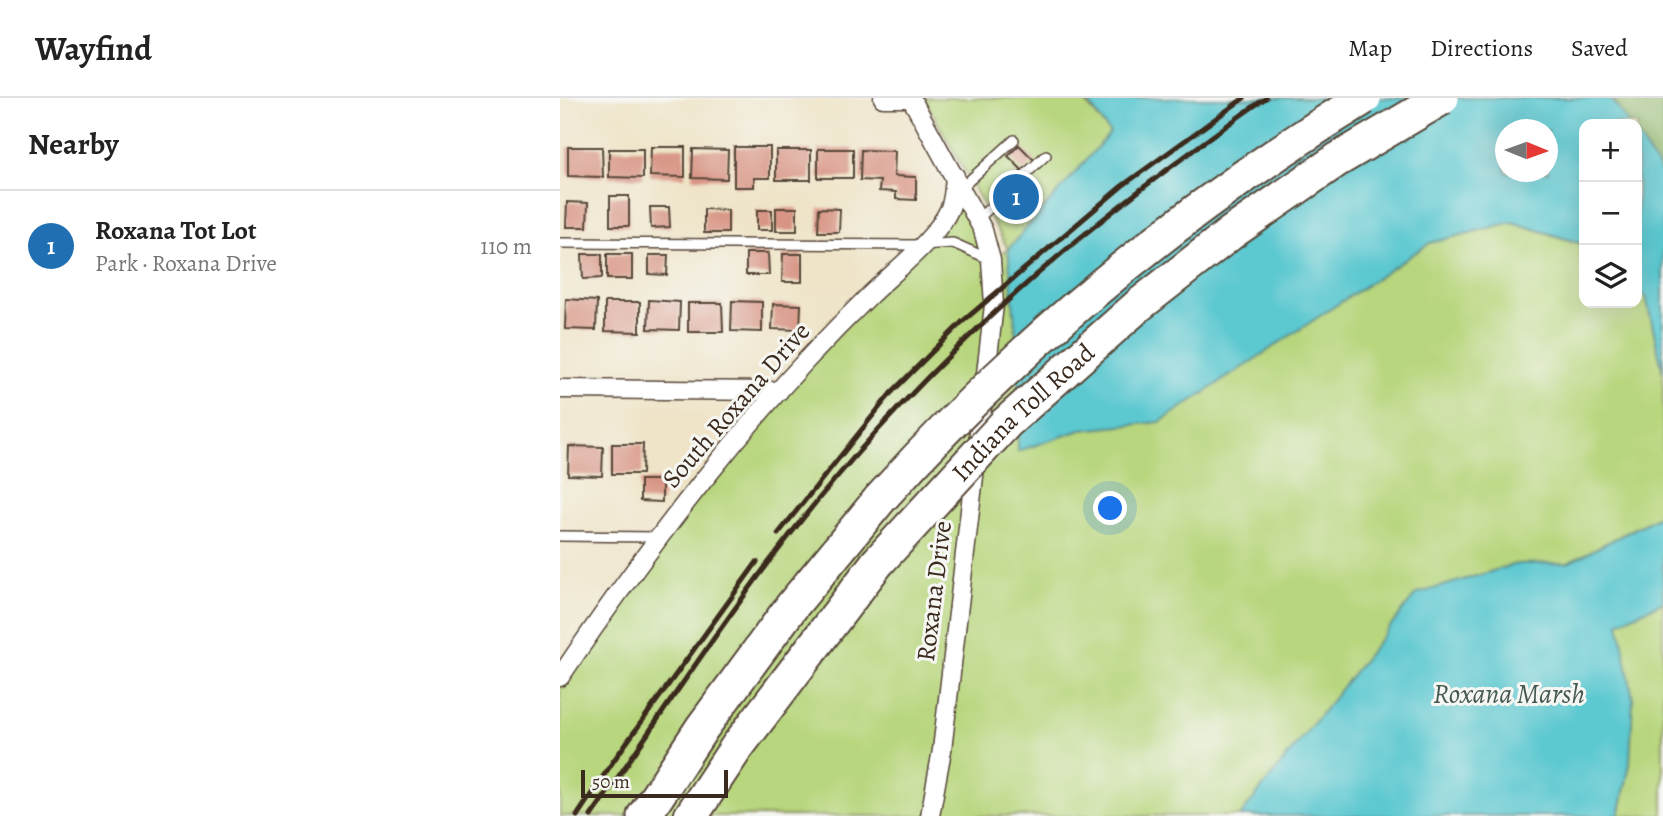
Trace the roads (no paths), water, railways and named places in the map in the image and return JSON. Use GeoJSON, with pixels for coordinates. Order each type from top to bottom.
{"type":"FeatureCollection","features":[{"type":"Feature","properties":{"kind":"highway","name":"Indiana Toll Road"},"geometry":{"type":"LineString","coordinates":[[644,816],[702,728],[784,617],[880,499],[968,404],[1027,348],[1109,278],[1202,206],[1313,129],[1364,98]]}},
{"type":"Feature","properties":{"kind":"highway","name":"Indiana Toll Road"},"geometry":{"type":"LineString","coordinates":[[691,816],[737,747],[877,563],[1006,423],[1139,305],[1231,233],[1337,160],[1441,98]]}},
{"type":"Feature","properties":{"kind":"street"},"geometry":{"type":"LineString","coordinates":[[883,98],[911,98]]}},
{"type":"Feature","properties":{"kind":"street","name":"Roxana Drive"},"geometry":{"type":"LineString","coordinates":[[911,98],[978,219],[991,260],[994,305],[942,750],[930,816]]}},
{"type":"Feature","properties":{"kind":"street","name":"South Roxana Drive"},"geometry":{"type":"LineString","coordinates":[[560,677],[660,537],[779,390],[847,317],[939,227],[951,205],[958,182]]}},
{"type":"Feature","properties":{"kind":"street"},"geometry":{"type":"LineString","coordinates":[[560,389],[779,390]]}},
{"type":"Feature","properties":{"kind":"lane"},"geometry":{"type":"LineString","coordinates":[[958,182],[1014,140]]}},
{"type":"Feature","properties":{"kind":"lane"},"geometry":{"type":"LineString","coordinates":[[978,219],[1046,155]]}},
{"type":"Feature","properties":{"kind":"lane"},"geometry":{"type":"LineString","coordinates":[[560,243],[953,243],[991,260]]}},
{"type":"Feature","properties":{"kind":"lane"},"geometry":{"type":"LineString","coordinates":[[560,536],[660,537]]}},
{"type":"Feature","properties":{"kind":"water"},"geometry":{"type":"Polygon","coordinates":[[[1085,98],[1610,98],[1625,119],[1579,119],[1579,243],[1512,222],[1430,243],[1160,422],[1081,430],[1018,451],[1018,356],[1008,249],[1110,133],[1085,98]]]}},
{"type":"Feature","properties":{"kind":"water"},"geometry":{"type":"Polygon","coordinates":[[[1642,143],[1663,175],[1663,372],[1646,297],[1642,294],[1642,143]]]}},
{"type":"Feature","properties":{"kind":"water","name":"Roxana Marsh"},"geometry":{"type":"Polygon","coordinates":[[[1663,514],[1663,602],[1619,622],[1633,699],[1630,764],[1619,816],[1240,816],[1416,594],[1516,564],[1568,563],[1663,514]]]}},
{"type":"Feature","properties":{"kind":"railway"},"geometry":{"type":"LineString","coordinates":[[778,534],[891,393],[962,322],[1122,186],[1244,98]]}},
{"type":"Feature","properties":{"kind":"railway"},"geometry":{"type":"LineString","coordinates":[[591,816],[771,560],[836,478],[914,391],[999,309],[1088,232],[1133,195],[1266,98]]}},
{"type":"Feature","properties":{"kind":"railway"},"geometry":{"type":"LineString","coordinates":[[577,816],[614,760],[757,562]]}},
{"type":"Feature","properties":{"kind":"place","name":"Roxana Tot Lot"},"geometry":{"type":"Point","coordinates":[1016,197]}}]}
